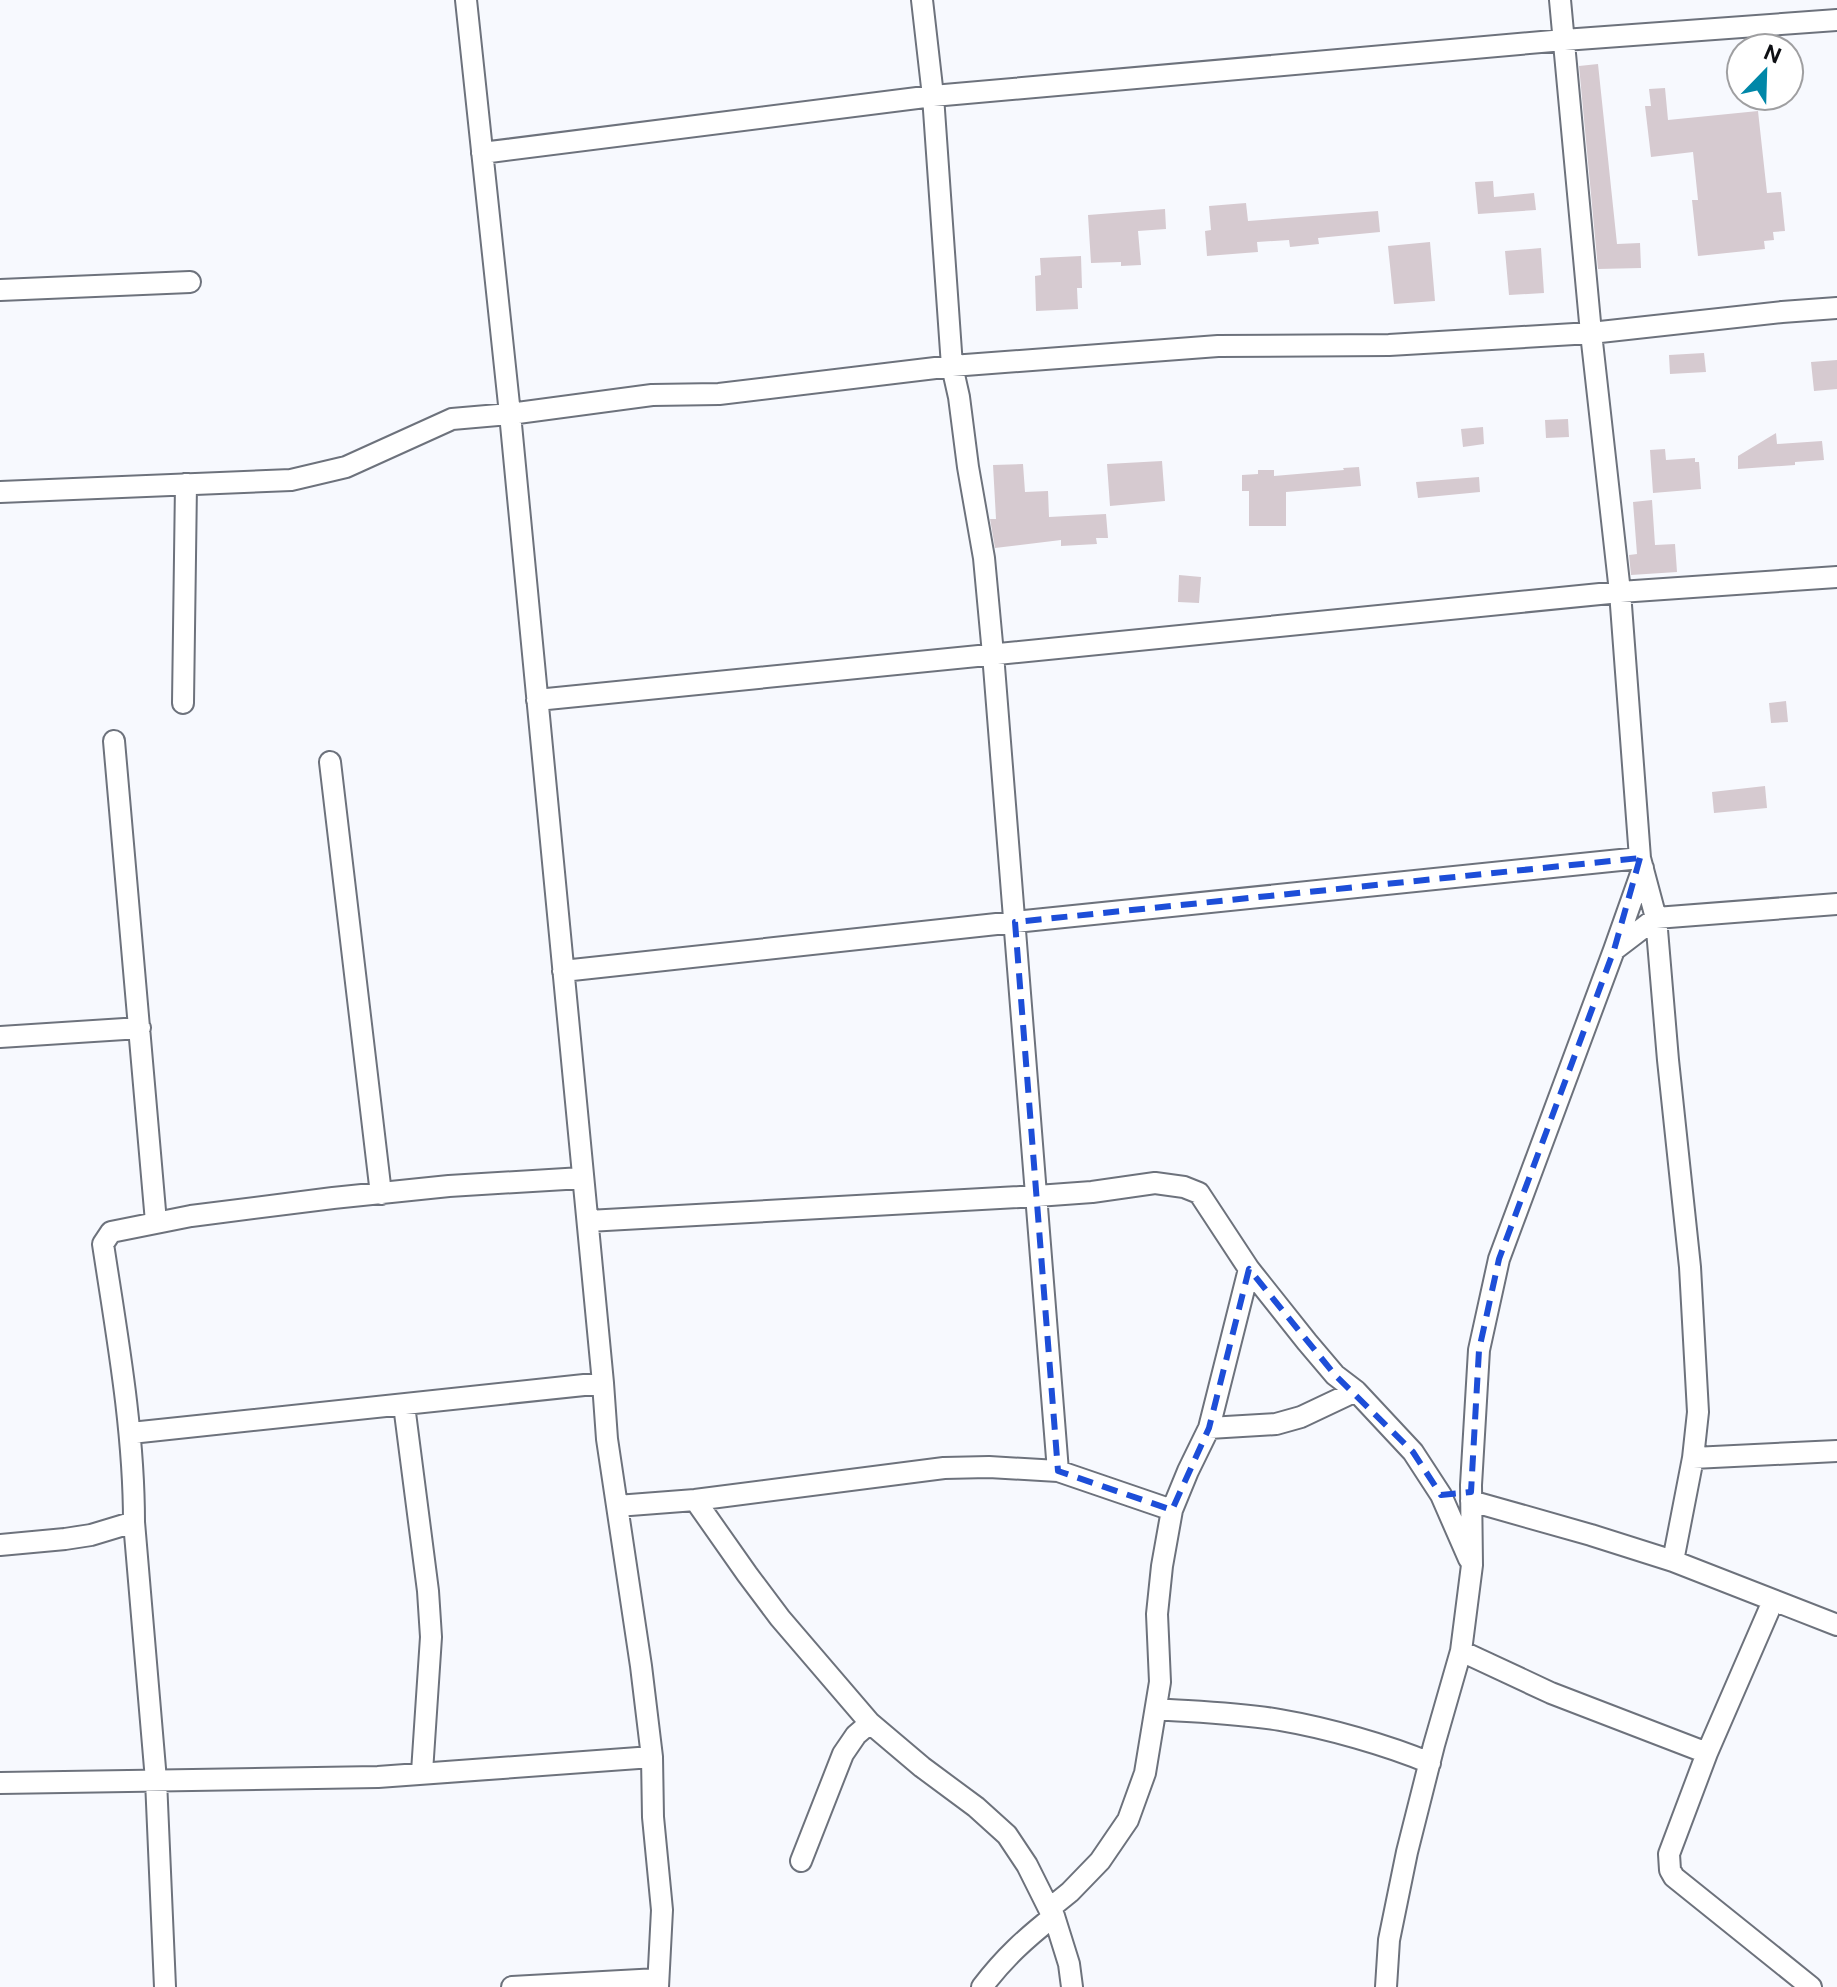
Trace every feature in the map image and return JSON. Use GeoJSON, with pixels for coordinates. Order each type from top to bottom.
{"type":"FeatureCollection","features":[{"type":"Feature","properties":{"kind":"street"},"geometry":{"type":"LineString","coordinates":[[466,0],[510,414],[607,1439],[652,1757],[653,1817],[662,1910],[658,1983],[512,1987]]}},
{"type":"Feature","properties":{"kind":"street"},"geometry":{"type":"LineString","coordinates":[[922,0],[933,96],[952,366],[984,558],[993,654],[1058,1471]]}},
{"type":"Feature","properties":{"kind":"street"},"geometry":{"type":"LineString","coordinates":[[1560,0],[1591,333],[1620,592],[1642,863],[1656,918],[1690,1267],[1698,1412],[1693,1458],[1673,1561]]}},
{"type":"Feature","properties":{"kind":"street"},"geometry":{"type":"LineString","coordinates":[[482,153],[933,96],[1564,40],[1837,20]]}},
{"type":"Feature","properties":{"kind":"street"},"geometry":{"type":"LineString","coordinates":[[0,290],[190,282]]}},
{"type":"Feature","properties":{"kind":"street"},"geometry":{"type":"LineString","coordinates":[[0,492],[291,480],[346,467],[452,419],[652,395],[719,394],[952,366],[1218,346],[1389,345],[1591,333],[1837,308]]}},
{"type":"Feature","properties":{"kind":"street"},"geometry":{"type":"LineString","coordinates":[[183,703],[186,484]]}},
{"type":"Feature","properties":{"kind":"street"},"geometry":{"type":"LineString","coordinates":[[537,700],[1620,592],[1837,577]]}},
{"type":"Feature","properties":{"kind":"street"},"geometry":{"type":"LineString","coordinates":[[114,741],[156,1222]]}},
{"type":"Feature","properties":{"kind":"street"},"geometry":{"type":"LineString","coordinates":[[330,762],[381,1194]]}},
{"type":"Feature","properties":{"kind":"street"},"geometry":{"type":"LineString","coordinates":[[563,971],[1015,922],[1642,863]]}},
{"type":"Feature","properties":{"kind":"street"},"geometry":{"type":"LineString","coordinates":[[1386,1987],[1389,1940],[1407,1852],[1461,1651],[1472,1565],[1471,1496],[1479,1350],[1499,1259],[1614,950],[1642,863]]}},
{"type":"Feature","properties":{"kind":"street"},"geometry":{"type":"LineString","coordinates":[[1614,950],[1656,918],[1837,904]]}},
{"type":"Feature","properties":{"kind":"street"},"geometry":{"type":"LineString","coordinates":[[0,1037],[140,1028]]}},
{"type":"Feature","properties":{"kind":"street"},"geometry":{"type":"LineString","coordinates":[[165,1987],[156,1780],[134,1522],[131,1433],[103,1244],[111,1232],[156,1222],[449,1186],[582,1178]]}},
{"type":"Feature","properties":{"kind":"street"},"geometry":{"type":"LineString","coordinates":[[588,1221],[1037,1196],[1155,1183],[1184,1187],[1199,1193],[1249,1269],[1335,1375],[1356,1391],[1413,1452],[1441,1495],[1472,1565]]}},
{"type":"Feature","properties":{"kind":"street"},"geometry":{"type":"LineString","coordinates":[[982,1987],[1100,1861],[1128,1820],[1145,1773],[1160,1682],[1157,1614],[1172,1510],[1209,1428],[1249,1269]]}},
{"type":"Feature","properties":{"kind":"street"},"geometry":{"type":"LineString","coordinates":[[131,1433],[603,1383]]}},
{"type":"Feature","properties":{"kind":"street"},"geometry":{"type":"LineString","coordinates":[[1209,1428],[1276,1424],[1301,1417],[1356,1391]]}},
{"type":"Feature","properties":{"kind":"street"},"geometry":{"type":"LineString","coordinates":[[404,1405],[431,1637],[422,1772]]}},
{"type":"Feature","properties":{"kind":"street"},"geometry":{"type":"LineString","coordinates":[[1693,1458],[1837,1451]]}},
{"type":"Feature","properties":{"kind":"street"},"geometry":{"type":"LineString","coordinates":[[617,1506],[695,1500],[944,1468],[989,1467],[1058,1471],[1172,1510]]}},
{"type":"Feature","properties":{"kind":"street"},"geometry":{"type":"LineString","coordinates":[[1441,1495],[1471,1496],[1673,1561],[1837,1625]]}},
{"type":"Feature","properties":{"kind":"street"},"geometry":{"type":"LineString","coordinates":[[695,1500],[780,1618],[870,1723],[1007,1835],[1052,1912],[1069,1964],[1072,1987]]}},
{"type":"Feature","properties":{"kind":"street"},"geometry":{"type":"LineString","coordinates":[[0,1545],[91,1535],[134,1522]]}},
{"type":"Feature","properties":{"kind":"street"},"geometry":{"type":"LineString","coordinates":[[1773,1601],[1707,1753],[1669,1854],[1670,1870],[1674,1877],[1811,1987]]}},
{"type":"Feature","properties":{"kind":"street"},"geometry":{"type":"LineString","coordinates":[[1461,1651],[1551,1693],[1707,1753]]}},
{"type":"Feature","properties":{"kind":"street"},"geometry":{"type":"LineString","coordinates":[[1156,1709],[1281,1720],[1404,1752],[1430,1763]]}},
{"type":"Feature","properties":{"kind":"street"},"geometry":{"type":"LineString","coordinates":[[801,1861],[843,1754],[856,1735],[870,1723]]}},
{"type":"Feature","properties":{"kind":"street"},"geometry":{"type":"LineString","coordinates":[[0,1783],[378,1777],[652,1757]]}},
{"type":"Feature","properties":{"kind":"highlighted area"},"geometry":{"type":"Polygon","coordinates":[[[1640,858],[1614,950],[1499,1259],[1479,1350],[1471,1492],[1441,1495],[1413,1452],[1335,1375],[1249,1269],[1209,1428],[1172,1510],[1058,1471],[1015,922],[1640,858]]]}},
{"type":"Feature","properties":{"kind":"building"},"geometry":{"type":"Polygon","coordinates":[[[1598,64],[1617,244],[1640,243],[1641,268],[1598,269],[1579,66],[1598,64]]]}},
{"type":"Feature","properties":{"kind":"building"},"geometry":{"type":"Polygon","coordinates":[[[1665,88],[1668,120],[1758,112],[1767,193],[1781,192],[1785,231],[1773,232],[1774,240],[1764,241],[1765,249],[1698,256],[1692,200],[1698,200],[1693,152],[1651,157],[1645,106],[1651,106],[1649,89],[1665,88]]]}},
{"type":"Feature","properties":{"kind":"building"},"geometry":{"type":"Polygon","coordinates":[[[1493,181],[1494,197],[1534,193],[1536,210],[1478,214],[1475,182],[1493,181]]]}},
{"type":"Feature","properties":{"kind":"building"},"geometry":{"type":"Polygon","coordinates":[[[1246,203],[1248,221],[1378,211],[1380,232],[1318,238],[1319,244],[1290,247],[1289,240],[1257,242],[1258,252],[1207,256],[1205,231],[1211,230],[1209,206],[1246,203]]]}},
{"type":"Feature","properties":{"kind":"building"},"geometry":{"type":"Polygon","coordinates":[[[1165,209],[1166,229],[1138,231],[1141,265],[1091,263],[1088,215],[1165,209]]]}},
{"type":"Feature","properties":{"kind":"building"},"geometry":{"type":"Polygon","coordinates":[[[1430,242],[1435,301],[1394,304],[1388,246],[1430,242]]]}},
{"type":"Feature","properties":{"kind":"building"},"geometry":{"type":"Polygon","coordinates":[[[1541,248],[1544,293],[1509,295],[1505,251],[1541,248]]]}},
{"type":"Feature","properties":{"kind":"building"},"geometry":{"type":"Polygon","coordinates":[[[1081,256],[1082,288],[1077,288],[1078,309],[1036,311],[1035,276],[1041,275],[1040,258],[1081,256]]]}},
{"type":"Feature","properties":{"kind":"building"},"geometry":{"type":"Polygon","coordinates":[[[1704,353],[1706,372],[1670,374],[1669,355],[1704,353]]]}},
{"type":"Feature","properties":{"kind":"building"},"geometry":{"type":"Polygon","coordinates":[[[1837,360],[1837,389],[1814,391],[1811,362],[1837,360]]]}},
{"type":"Feature","properties":{"kind":"building"},"geometry":{"type":"Polygon","coordinates":[[[1568,419],[1569,437],[1546,438],[1545,420],[1568,419]]]}},
{"type":"Feature","properties":{"kind":"building"},"geometry":{"type":"Polygon","coordinates":[[[1483,427],[1484,444],[1463,447],[1461,429],[1483,427]]]}},
{"type":"Feature","properties":{"kind":"building"},"geometry":{"type":"Polygon","coordinates":[[[1776,433],[1777,444],[1822,441],[1824,460],[1738,469],[1738,456],[1776,433]]]}},
{"type":"Feature","properties":{"kind":"building"},"geometry":{"type":"Polygon","coordinates":[[[1665,449],[1666,460],[1695,458],[1695,462],[1699,462],[1701,489],[1653,493],[1650,450],[1665,449]]]}},
{"type":"Feature","properties":{"kind":"building"},"geometry":{"type":"Polygon","coordinates":[[[1162,461],[1165,501],[1110,506],[1107,464],[1162,461]]]}},
{"type":"Feature","properties":{"kind":"building"},"geometry":{"type":"Polygon","coordinates":[[[1023,464],[1025,492],[1048,491],[1049,517],[1106,514],[1108,538],[1096,538],[1097,544],[1061,546],[1061,540],[995,548],[990,519],[996,519],[993,465],[1023,464]]]}},
{"type":"Feature","properties":{"kind":"building"},"geometry":{"type":"Polygon","coordinates":[[[1359,467],[1361,486],[1286,492],[1286,526],[1249,526],[1249,491],[1242,491],[1242,475],[1258,474],[1258,470],[1274,470],[1274,476],[1359,467]]]}},
{"type":"Feature","properties":{"kind":"building"},"geometry":{"type":"Polygon","coordinates":[[[1479,477],[1480,492],[1418,498],[1416,482],[1479,477]]]}},
{"type":"Feature","properties":{"kind":"building"},"geometry":{"type":"Polygon","coordinates":[[[1652,500],[1655,545],[1675,544],[1677,572],[1631,575],[1629,555],[1637,554],[1633,502],[1652,500]]]}},
{"type":"Feature","properties":{"kind":"building"},"geometry":{"type":"Polygon","coordinates":[[[1179,575],[1201,577],[1199,603],[1178,602],[1179,575]]]}},
{"type":"Feature","properties":{"kind":"building"},"geometry":{"type":"Polygon","coordinates":[[[1786,701],[1788,722],[1771,723],[1769,703],[1786,701]]]}},
{"type":"Feature","properties":{"kind":"building"},"geometry":{"type":"Polygon","coordinates":[[[1765,786],[1767,808],[1714,813],[1712,792],[1765,786]]]}}]}
